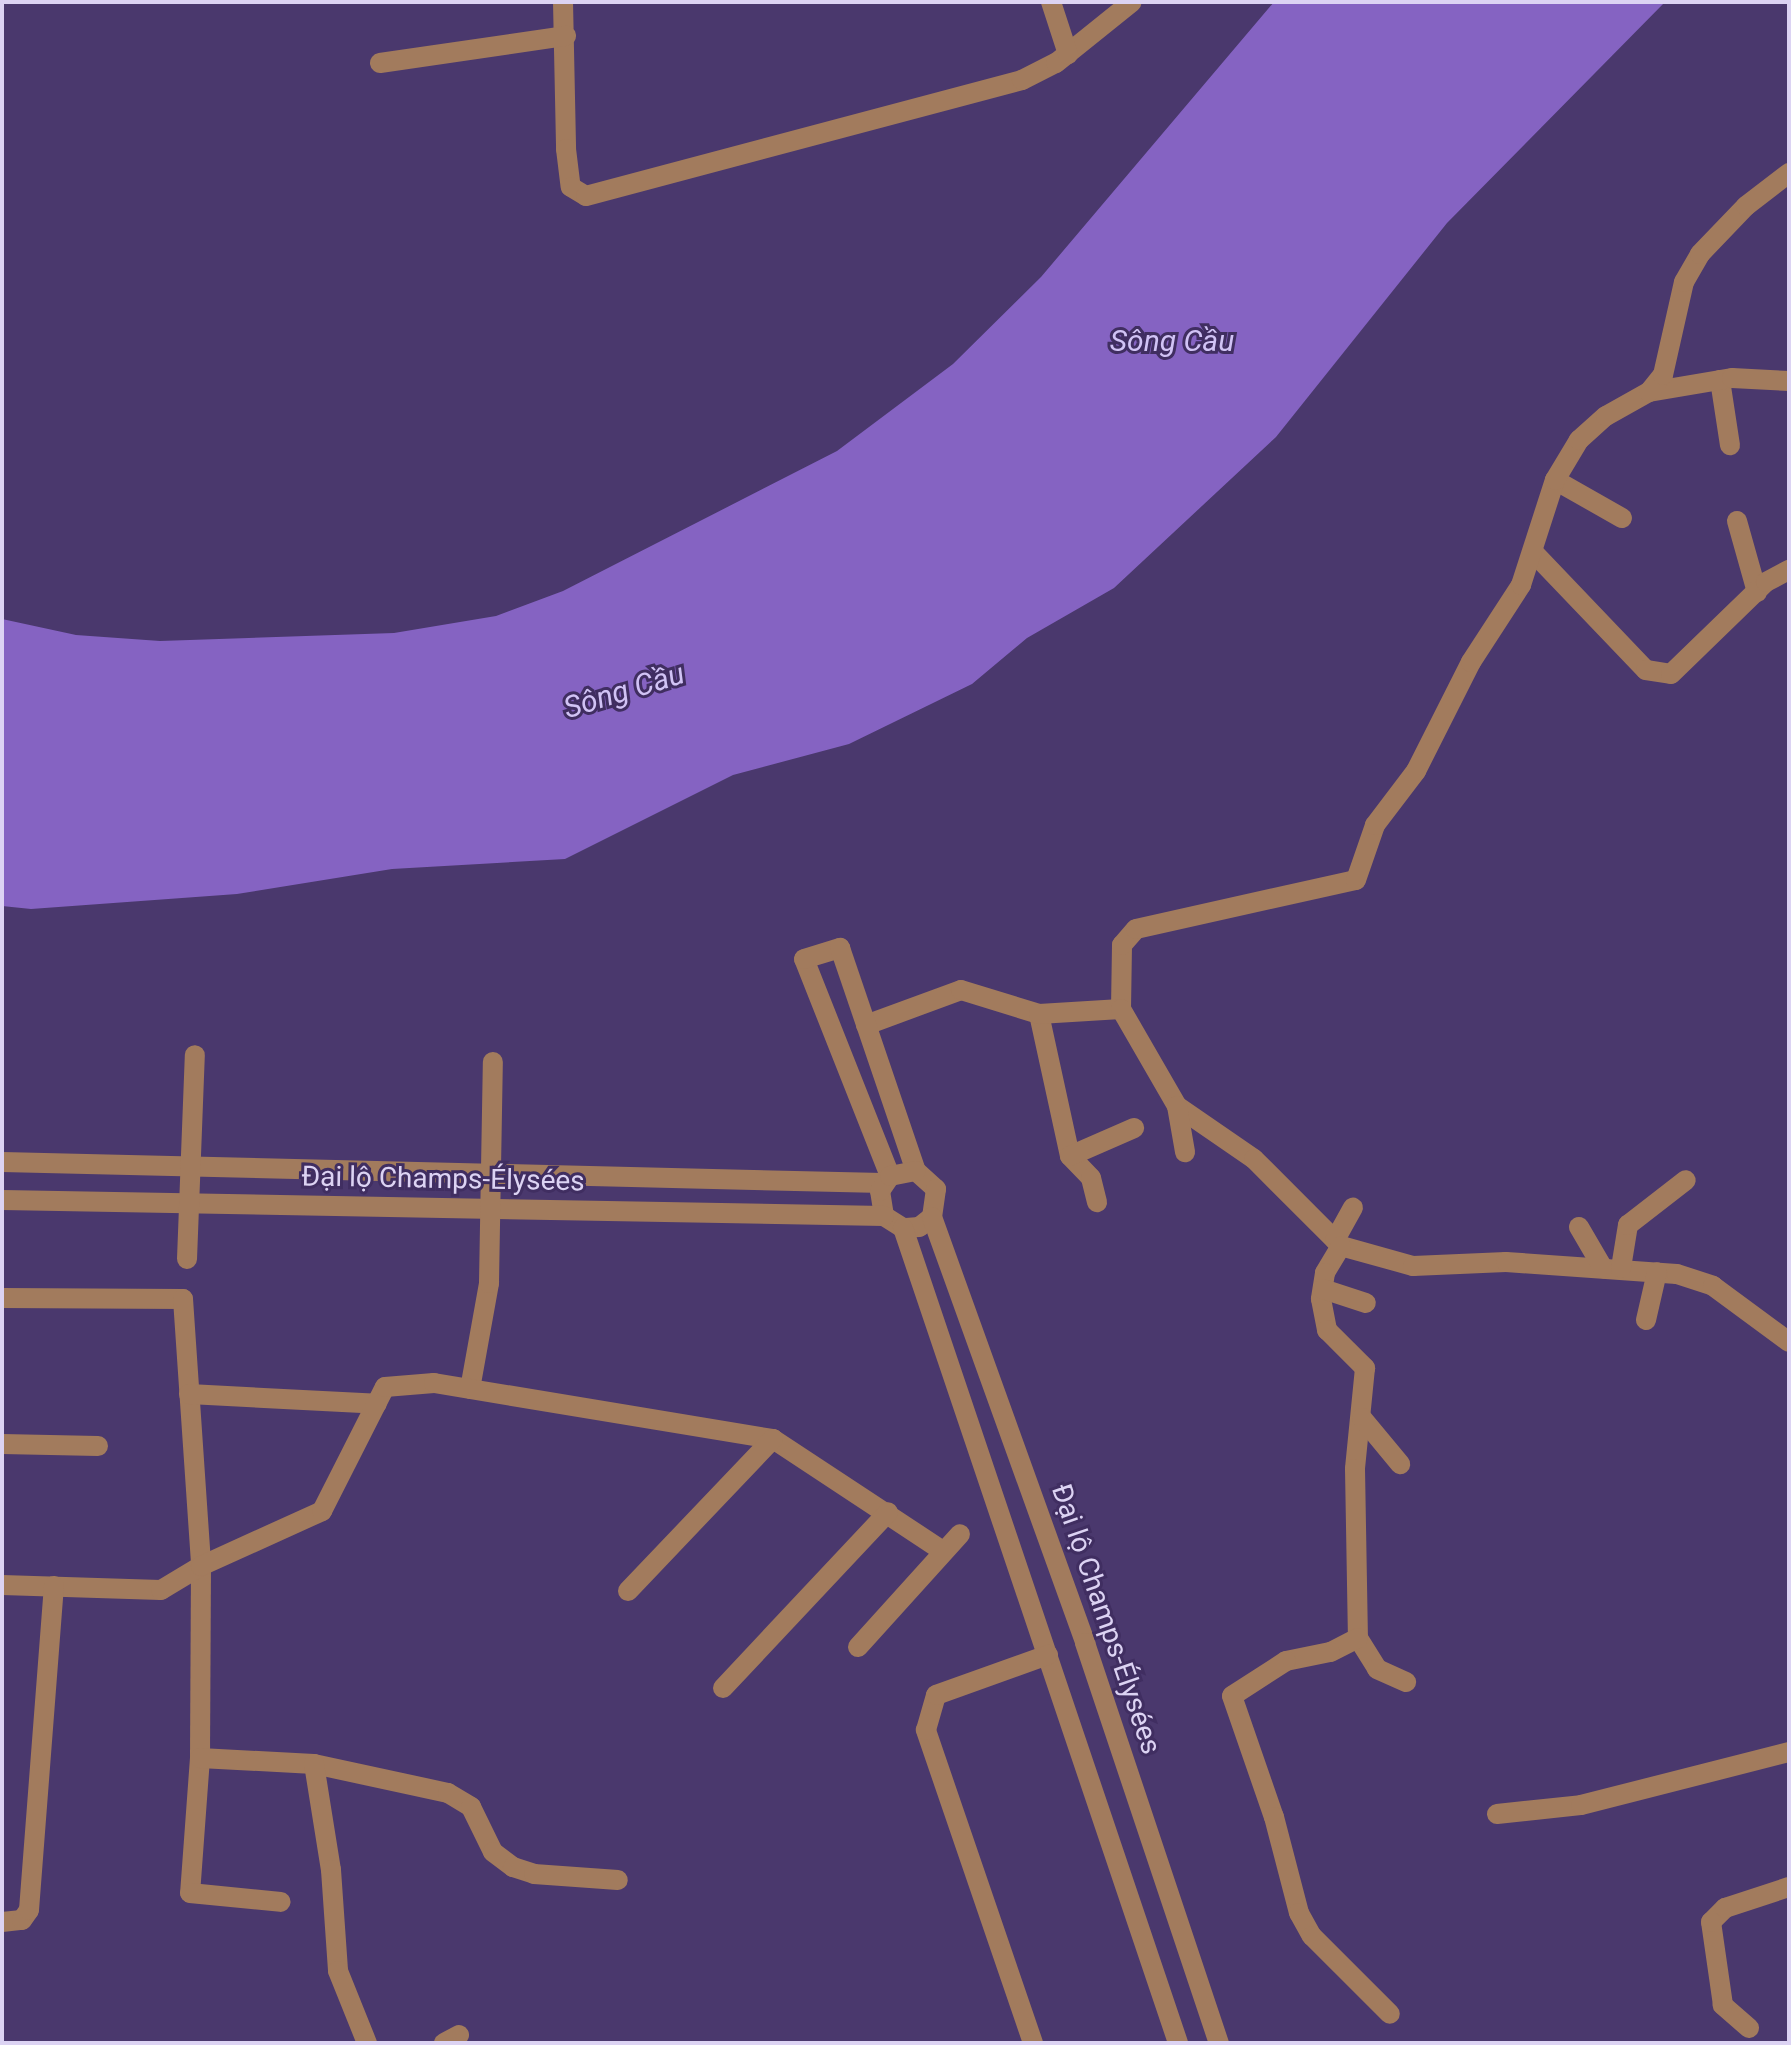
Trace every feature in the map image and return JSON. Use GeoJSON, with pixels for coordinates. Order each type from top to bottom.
{"type":"FeatureCollection","features":[{"type":"Feature","properties":{"kind":"street"},"geometry":{"type":"LineString","coordinates":[[563,2],[571,187],[586,196],[991,91],[1068,54],[1132,2]]}},
{"type":"Feature","properties":{"kind":"street"},"geometry":{"type":"LineString","coordinates":[[1051,2],[1068,54]]}},
{"type":"Feature","properties":{"kind":"street"},"geometry":{"type":"LineString","coordinates":[[380,63],[566,36]]}},
{"type":"Feature","properties":{"kind":"street"},"geometry":{"type":"LineString","coordinates":[[1649,392],[1663,375],[1684,282],[1700,254],[1746,206],[1789,173]]}},
{"type":"Feature","properties":{"kind":"street"},"geometry":{"type":"LineString","coordinates":[[1720,380],[1730,445]]}},
{"type":"Feature","properties":{"kind":"street"},"geometry":{"type":"LineString","coordinates":[[1185,1152],[1177,1106],[1121,1009],[1122,945],[1136,929],[1356,880],[1375,825],[1416,771],[1471,662],[1521,585],[1534,553],[1555,480],[1579,440],[1606,416],[1649,392],[1720,380],[1789,381]]}},
{"type":"Feature","properties":{"kind":"street"},"geometry":{"type":"LineString","coordinates":[[1555,480],[1622,518]]}},
{"type":"Feature","properties":{"kind":"street"},"geometry":{"type":"LineString","coordinates":[[1737,521],[1757,592]]}},
{"type":"Feature","properties":{"kind":"street"},"geometry":{"type":"LineString","coordinates":[[1534,553],[1646,670],[1671,674],[1757,592],[1789,570]]}},
{"type":"Feature","properties":{"kind":"street","name":"Đại lộ Champs-Élysées"},"geometry":{"type":"LineString","coordinates":[[886,1179],[804,959],[840,948],[916,1171],[936,1189],[932,1217],[1091,1658],[1219,2043]]}},
{"type":"Feature","properties":{"kind":"street"},"geometry":{"type":"LineString","coordinates":[[866,1025],[961,990],[1039,1014],[1121,1009]]}},
{"type":"Feature","properties":{"kind":"street"},"geometry":{"type":"LineString","coordinates":[[1039,1014],[1070,1156],[1091,1178],[1097,1202]]}},
{"type":"Feature","properties":{"kind":"street"},"geometry":{"type":"LineString","coordinates":[[187,1259],[195,1055]]}},
{"type":"Feature","properties":{"kind":"street"},"geometry":{"type":"LineString","coordinates":[[470,1389],[489,1283],[493,1062]]}},
{"type":"Feature","properties":{"kind":"street"},"geometry":{"type":"LineString","coordinates":[[1177,1106],[1254,1159],[1338,1243],[1413,1266],[1506,1262],[1657,1272],[1713,1286],[1789,1342]]}},
{"type":"Feature","properties":{"kind":"street"},"geometry":{"type":"LineString","coordinates":[[1070,1156],[1134,1128]]}},
{"type":"Feature","properties":{"kind":"street","name":"Đại lộ Champs-Élysées"},"geometry":{"type":"LineString","coordinates":[[2,1162],[493,1174],[886,1179],[916,1171]]}},
{"type":"Feature","properties":{"kind":"street"},"geometry":{"type":"LineString","coordinates":[[886,1179],[878,1199],[884,1216],[903,1228],[919,1227],[932,1217]]}},
{"type":"Feature","properties":{"kind":"street"},"geometry":{"type":"LineString","coordinates":[[1612,1268],[1628,1225],[1686,1180]]}},
{"type":"Feature","properties":{"kind":"street","name":"Đại lộ Champs-Élysées"},"geometry":{"type":"LineString","coordinates":[[2,1200],[884,1216]]}},
{"type":"Feature","properties":{"kind":"street"},"geometry":{"type":"LineString","coordinates":[[1353,1208],[1325,1273],[1323,1289],[1327,1330],[1365,1368],[1355,1469],[1358,1638],[1377,1669],[1406,1682]]}},
{"type":"Feature","properties":{"kind":"street"},"geometry":{"type":"LineString","coordinates":[[1579,1227],[1612,1268]]}},
{"type":"Feature","properties":{"kind":"street"},"geometry":{"type":"LineString","coordinates":[[903,1228],[1178,2043]]}},
{"type":"Feature","properties":{"kind":"street"},"geometry":{"type":"LineString","coordinates":[[1646,1320],[1657,1272]]}},
{"type":"Feature","properties":{"kind":"street"},"geometry":{"type":"LineString","coordinates":[[1323,1289],[1366,1303]]}},
{"type":"Feature","properties":{"kind":"street"},"geometry":{"type":"LineString","coordinates":[[2,1298],[183,1299],[201,1566],[200,1758],[190,1893],[281,1902]]}},
{"type":"Feature","properties":{"kind":"street"},"geometry":{"type":"LineString","coordinates":[[2,1585],[161,1590],[201,1566],[322,1511],[385,1387],[434,1383],[773,1439],[943,1551]]}},
{"type":"Feature","properties":{"kind":"street"},"geometry":{"type":"LineString","coordinates":[[189,1394],[377,1404]]}},
{"type":"Feature","properties":{"kind":"street"},"geometry":{"type":"LineString","coordinates":[[1362,1418],[1400,1464]]}},
{"type":"Feature","properties":{"kind":"street"},"geometry":{"type":"LineString","coordinates":[[628,1591],[773,1439]]}},
{"type":"Feature","properties":{"kind":"street"},"geometry":{"type":"LineString","coordinates":[[2,1444],[98,1446]]}},
{"type":"Feature","properties":{"kind":"street"},"geometry":{"type":"LineString","coordinates":[[723,1688],[888,1512]]}},
{"type":"Feature","properties":{"kind":"street"},"geometry":{"type":"LineString","coordinates":[[858,1647],[960,1534]]}},
{"type":"Feature","properties":{"kind":"street"},"geometry":{"type":"LineString","coordinates":[[2,1922],[22,1920],[29,1910],[54,1586]]}},
{"type":"Feature","properties":{"kind":"street"},"geometry":{"type":"LineString","coordinates":[[1358,1638],[1330,1652],[1286,1661],[1232,1696],[1274,1817],[1299,1913],[1312,1936],[1390,2014]]}},
{"type":"Feature","properties":{"kind":"street"},"geometry":{"type":"LineString","coordinates":[[1033,2043],[926,1730],[936,1695],[1048,1655]]}},
{"type":"Feature","properties":{"kind":"street"},"geometry":{"type":"LineString","coordinates":[[1497,1814],[1581,1805],[1789,1752]]}},
{"type":"Feature","properties":{"kind":"street"},"geometry":{"type":"LineString","coordinates":[[200,1758],[314,1764],[463,1799],[493,1852],[513,1867],[534,1874],[618,1880]]}},
{"type":"Feature","properties":{"kind":"street"},"geometry":{"type":"LineString","coordinates":[[314,1764],[331,1870],[338,1971],[367,2043]]}},
{"type":"Feature","properties":{"kind":"street"},"geometry":{"type":"LineString","coordinates":[[1749,2028],[1723,2005],[1711,1922],[1725,1908],[1789,1887]]}},
{"type":"Feature","properties":{"kind":"water","name":"Sông Cầu"},"geometry":{"type":"Polygon","coordinates":[[[1274,2],[1665,2],[1447,223],[1276,437],[1114,588],[1027,638],[972,684],[849,744],[733,775],[565,859],[392,869],[237,894],[31,909],[2,906],[2,619],[76,635],[160,641],[394,633],[496,616],[563,591],[837,451],[953,364],[1041,277],[1274,2]]]}}]}
